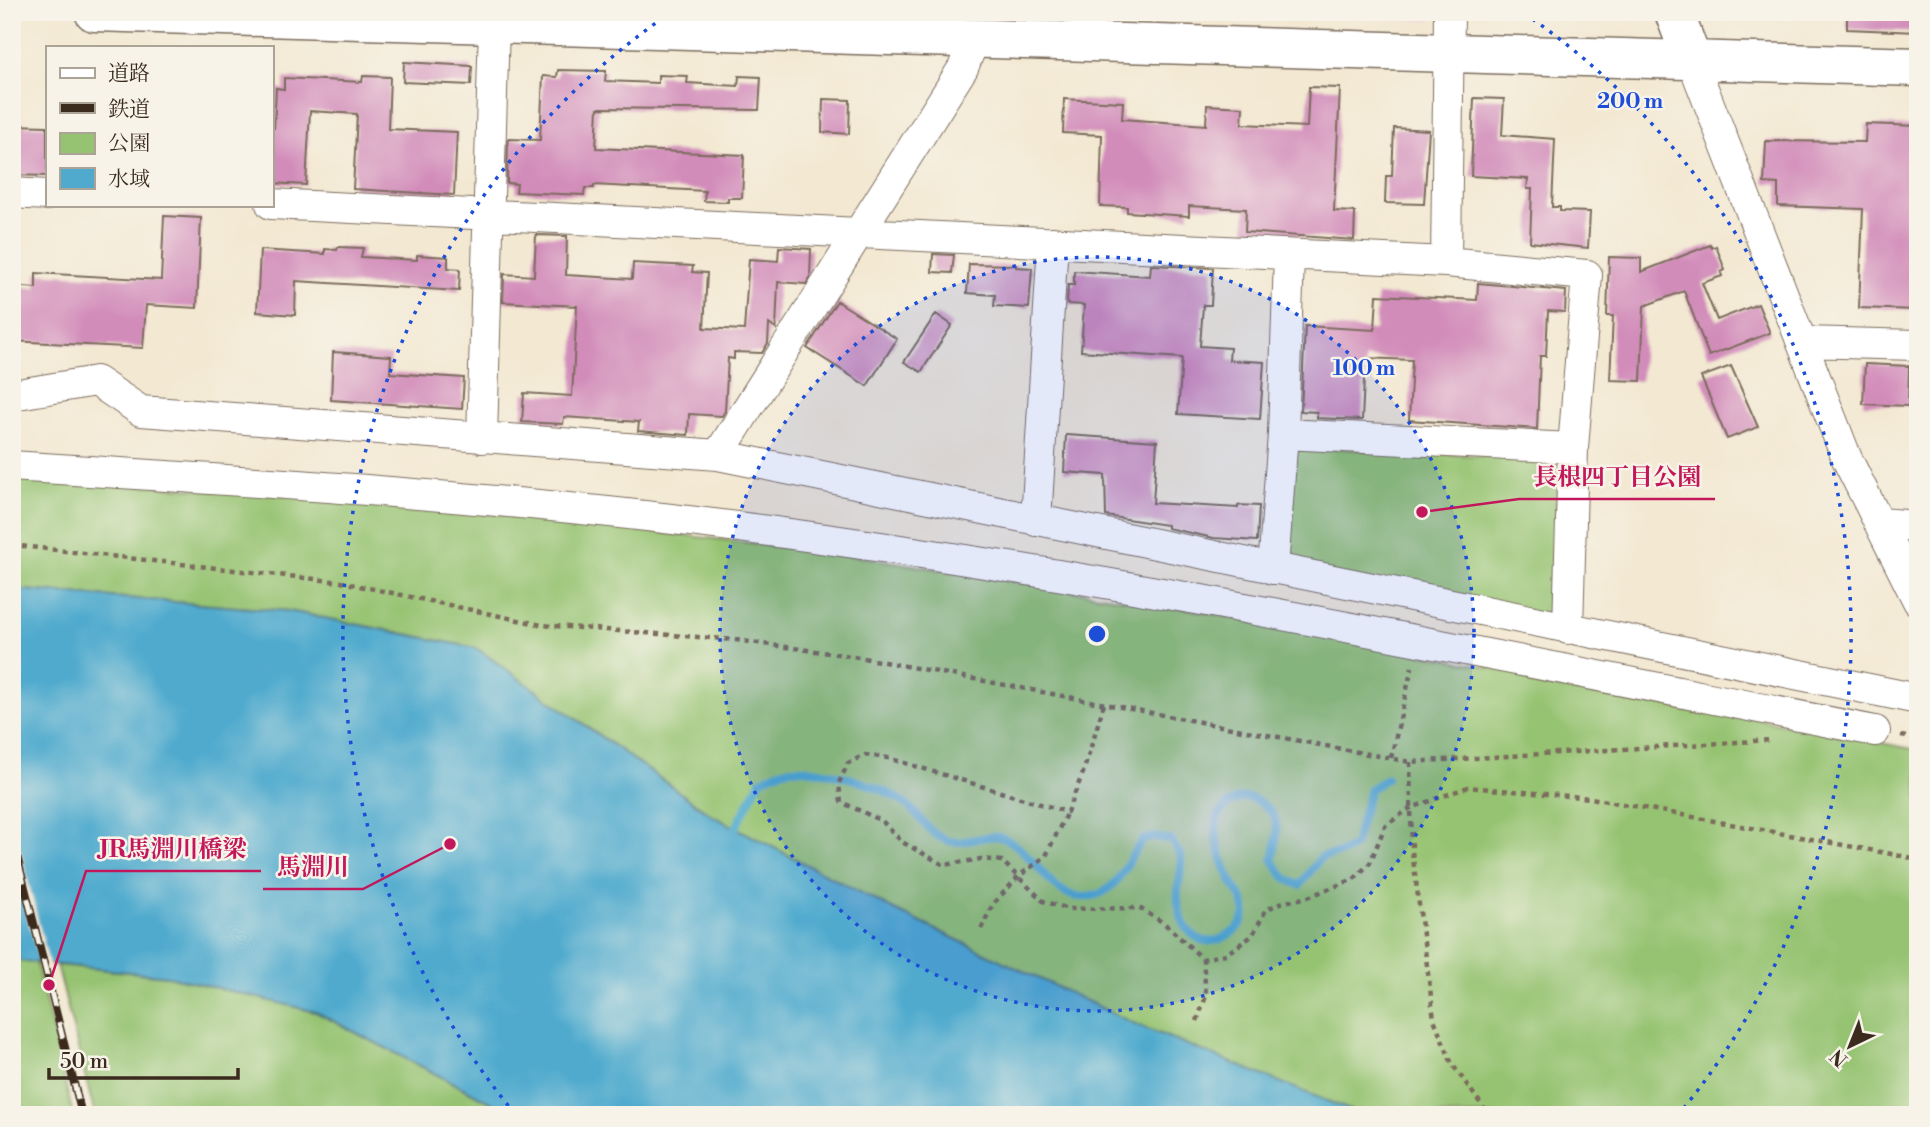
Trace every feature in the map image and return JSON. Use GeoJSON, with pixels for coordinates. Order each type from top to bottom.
{"type":"FeatureCollection","features":[{"type":"Feature","properties":{"kind":"street"},"geometry":{"type":"LineString","coordinates":[[94,12],[498,19],[974,40],[1918,67]]}},
{"type":"Feature","properties":{"kind":"street"},"geometry":{"type":"LineString","coordinates":[[1446,262],[1449,12]]}},
{"type":"Feature","properties":{"kind":"street"},"geometry":{"type":"LineString","coordinates":[[1674,12],[1847,458],[1918,601]]}},
{"type":"Feature","properties":{"kind":"street"},"geometry":{"type":"LineString","coordinates":[[482,438],[488,214],[498,19]]}},
{"type":"Feature","properties":{"kind":"street"},"geometry":{"type":"LineString","coordinates":[[719,455],[963,68],[974,40]]}},
{"type":"Feature","properties":{"kind":"street"},"geometry":{"type":"LineString","coordinates":[[12,193],[46,194]]}},
{"type":"Feature","properties":{"kind":"street"},"geometry":{"type":"LineString","coordinates":[[273,204],[859,236],[1053,242],[1289,257],[1446,262],[1587,275],[1573,448],[1568,629]]}},
{"type":"Feature","properties":{"kind":"street"},"geometry":{"type":"LineString","coordinates":[[1036,521],[1053,242]]}},
{"type":"Feature","properties":{"kind":"street"},"geometry":{"type":"LineString","coordinates":[[1273,569],[1283,434],[1289,257]]}},
{"type":"Feature","properties":{"kind":"street"},"geometry":{"type":"LineString","coordinates":[[1803,342],[1918,345]]}},
{"type":"Feature","properties":{"kind":"street"},"geometry":{"type":"LineString","coordinates":[[12,395],[96,381],[141,411],[719,455],[1918,699]]}},
{"type":"Feature","properties":{"kind":"street"},"geometry":{"type":"LineString","coordinates":[[1283,434],[1573,448]]}},
{"type":"Feature","properties":{"kind":"street"},"geometry":{"type":"LineString","coordinates":[[12,466],[541,505],[777,532],[1197,598],[1875,732]]}},
{"type":"Feature","properties":{"kind":"street"},"geometry":{"type":"LineString","coordinates":[[1880,523],[1918,526]]}},
{"type":"Feature","properties":{"kind":"path"},"geometry":{"type":"LineString","coordinates":[[12,545],[341,582],[542,625],[736,640],[858,657],[1410,762],[1780,739]]}},
{"type":"Feature","properties":{"kind":"path"},"geometry":{"type":"LineString","coordinates":[[1391,758],[1418,641]]}},
{"type":"Feature","properties":{"kind":"path"},"geometry":{"type":"LineString","coordinates":[[981,929],[993,904],[1019,876],[1046,856],[1083,774],[1104,705]]}},
{"type":"Feature","properties":{"kind":"path"},"geometry":{"type":"LineString","coordinates":[[1875,732],[1918,739]]}},
{"type":"Feature","properties":{"kind":"path"},"geometry":{"type":"LineString","coordinates":[[1068,812],[888,758],[865,755],[848,763],[839,783],[841,802],[882,821],[902,842],[944,865],[981,859],[1002,861],[1043,901],[1069,909],[1139,908],[1164,923],[1203,959],[1206,996],[1197,1021]]}},
{"type":"Feature","properties":{"kind":"path"},"geometry":{"type":"LineString","coordinates":[[1410,762],[1409,809],[1434,1019],[1452,1064],[1489,1115]]}},
{"type":"Feature","properties":{"kind":"path"},"geometry":{"type":"LineString","coordinates":[[1203,959],[1226,954],[1252,936],[1266,910],[1354,879],[1370,863],[1385,826],[1409,809],[1468,787],[1591,798],[1918,859]]}},
{"type":"Feature","properties":{"kind":"shaded area"},"geometry":{"type":"Polygon","coordinates":[[[1159,12],[1437,12],[1432,20],[1159,12]]]}},
{"type":"Feature","properties":{"kind":"green space"},"geometry":{"type":"Polygon","coordinates":[[[1302,447],[1548,459],[1560,470],[1552,609],[1543,615],[1293,566],[1283,554],[1290,455],[1302,447]]]}},
{"type":"Feature","properties":{"kind":"green space"},"geometry":{"type":"Polygon","coordinates":[[[12,477],[396,502],[836,553],[1187,609],[1918,750],[1918,1115],[1362,1115],[1135,1024],[894,910],[713,816],[476,648],[289,611],[12,589],[12,477]]]}},
{"type":"Feature","properties":{"kind":"green space"},"geometry":{"type":"Polygon","coordinates":[[[12,960],[36,962],[73,1115],[12,1115],[12,960]]]}},
{"type":"Feature","properties":{"kind":"green space"},"geometry":{"type":"Polygon","coordinates":[[[57,965],[168,976],[316,1012],[515,1115],[95,1115],[57,965]]]}},
{"type":"Feature","properties":{"kind":"water"},"geometry":{"type":"Polygon","coordinates":[[[12,589],[289,611],[476,648],[713,816],[894,910],[1135,1024],[1362,1115],[515,1115],[316,1012],[168,976],[12,960],[12,589]]]}},
{"type":"Feature","properties":{"kind":"pier"},"geometry":{"type":"Polygon","coordinates":[[[12,818],[50,967],[40,966],[12,856],[12,818]]]}},
{"type":"Feature","properties":{"kind":"building"},"geometry":{"type":"Polygon","coordinates":[[[1847,12],[1918,12],[1918,32],[1847,29],[1847,12]]]}},
{"type":"Feature","properties":{"kind":"building"},"geometry":{"type":"Polygon","coordinates":[[[404,62],[472,66],[471,85],[403,82],[404,62]]]}},
{"type":"Feature","properties":{"kind":"building"},"geometry":{"type":"Polygon","coordinates":[[[558,70],[606,71],[605,81],[658,83],[658,75],[688,76],[687,83],[738,86],[739,76],[761,77],[759,110],[598,108],[596,148],[744,155],[742,198],[728,198],[728,202],[704,201],[705,191],[594,185],[594,188],[585,188],[584,195],[516,192],[517,184],[507,183],[508,139],[540,140],[543,76],[557,77],[558,70]]]}},
{"type":"Feature","properties":{"kind":"building"},"geometry":{"type":"Polygon","coordinates":[[[363,76],[390,77],[388,129],[457,132],[454,195],[353,189],[357,114],[310,111],[306,185],[273,183],[276,88],[284,89],[284,78],[362,82],[363,76]]]}},
{"type":"Feature","properties":{"kind":"building"},"geometry":{"type":"Polygon","coordinates":[[[1309,87],[1340,88],[1334,211],[1355,212],[1354,240],[1245,232],[1246,209],[1189,206],[1189,216],[1127,212],[1127,207],[1100,206],[1102,135],[1063,133],[1064,99],[1123,102],[1122,119],[1206,125],[1207,105],[1243,107],[1242,124],[1307,127],[1309,87]]]}},
{"type":"Feature","properties":{"kind":"building"},"geometry":{"type":"Polygon","coordinates":[[[1474,98],[1504,99],[1502,135],[1555,139],[1552,207],[1560,207],[1560,211],[1590,212],[1588,248],[1530,242],[1532,189],[1527,189],[1528,179],[1471,176],[1474,98]]]}},
{"type":"Feature","properties":{"kind":"building"},"geometry":{"type":"Polygon","coordinates":[[[823,99],[850,100],[849,134],[822,132],[823,99]]]}},
{"type":"Feature","properties":{"kind":"building"},"geometry":{"type":"Polygon","coordinates":[[[1866,124],[1918,126],[1918,310],[1859,308],[1863,209],[1778,206],[1778,184],[1764,183],[1766,141],[1865,142],[1866,124]]]}},
{"type":"Feature","properties":{"kind":"building"},"geometry":{"type":"Polygon","coordinates":[[[12,125],[46,126],[46,176],[12,175],[12,125]]]}},
{"type":"Feature","properties":{"kind":"building"},"geometry":{"type":"Polygon","coordinates":[[[1394,128],[1429,130],[1424,204],[1385,203],[1386,176],[1392,176],[1394,128]]]}},
{"type":"Feature","properties":{"kind":"building"},"geometry":{"type":"Polygon","coordinates":[[[164,216],[201,218],[197,308],[146,305],[143,348],[12,341],[12,286],[36,288],[36,273],[161,280],[164,216]]]}},
{"type":"Feature","properties":{"kind":"building"},"geometry":{"type":"Polygon","coordinates":[[[536,235],[567,236],[566,275],[632,279],[633,263],[693,266],[692,272],[707,273],[704,328],[744,330],[749,259],[778,261],[779,247],[811,249],[810,278],[806,284],[778,282],[776,329],[769,324],[768,343],[762,353],[734,352],[734,359],[728,358],[725,411],[722,416],[689,414],[688,435],[638,431],[639,422],[564,417],[563,424],[522,422],[524,393],[572,396],[577,306],[503,302],[504,274],[534,276],[536,235]]]}},
{"type":"Feature","properties":{"kind":"building"},"geometry":{"type":"Polygon","coordinates":[[[1710,245],[1712,248],[1716,246],[1725,270],[1721,272],[1722,276],[1702,283],[1717,320],[1758,304],[1770,333],[1709,356],[1684,291],[1644,306],[1641,381],[1610,380],[1613,316],[1607,316],[1609,257],[1641,258],[1641,272],[1710,245]]]}},
{"type":"Feature","properties":{"kind":"building"},"geometry":{"type":"Polygon","coordinates":[[[338,247],[363,248],[361,257],[417,260],[417,255],[448,257],[448,268],[460,269],[459,291],[296,281],[295,315],[257,312],[260,250],[325,254],[325,249],[337,250],[338,247]]]}},
{"type":"Feature","properties":{"kind":"building"},"geometry":{"type":"Polygon","coordinates":[[[933,254],[954,255],[952,273],[932,272],[933,254]]]}},
{"type":"Feature","properties":{"kind":"building"},"geometry":{"type":"Polygon","coordinates":[[[969,264],[1032,268],[1029,308],[994,306],[995,295],[967,293],[969,264]]]}},
{"type":"Feature","properties":{"kind":"building"},"geometry":{"type":"Polygon","coordinates":[[[1151,265],[1213,268],[1211,305],[1203,305],[1200,346],[1230,348],[1229,360],[1264,362],[1260,419],[1178,414],[1182,358],[1081,351],[1084,305],[1067,304],[1068,285],[1074,285],[1074,271],[1150,276],[1151,265]]]}},
{"type":"Feature","properties":{"kind":"building"},"geometry":{"type":"Polygon","coordinates":[[[1478,283],[1566,291],[1565,312],[1548,311],[1546,356],[1540,356],[1537,429],[1409,420],[1412,360],[1365,358],[1362,420],[1317,418],[1317,412],[1301,411],[1305,326],[1375,330],[1377,295],[1477,300],[1478,283]]]}},
{"type":"Feature","properties":{"kind":"building"},"geometry":{"type":"Polygon","coordinates":[[[837,301],[897,339],[867,386],[807,348],[837,301]]]}},
{"type":"Feature","properties":{"kind":"building"},"geometry":{"type":"Polygon","coordinates":[[[936,314],[952,325],[921,372],[904,362],[936,314]]]}},
{"type":"Feature","properties":{"kind":"building"},"geometry":{"type":"Polygon","coordinates":[[[333,352],[391,356],[390,373],[464,378],[462,409],[331,400],[333,352]]]}},
{"type":"Feature","properties":{"kind":"building"},"geometry":{"type":"Polygon","coordinates":[[[1865,364],[1909,366],[1908,406],[1863,404],[1865,364]]]}},
{"type":"Feature","properties":{"kind":"building"},"geometry":{"type":"Polygon","coordinates":[[[1731,366],[1758,427],[1727,439],[1701,377],[1731,366]]]}},
{"type":"Feature","properties":{"kind":"building"},"geometry":{"type":"Polygon","coordinates":[[[1066,435],[1157,441],[1153,503],[1238,508],[1238,505],[1259,506],[1257,541],[1214,538],[1167,528],[1167,525],[1106,516],[1105,475],[1064,472],[1066,435]]]}},
{"type":"Feature","properties":{"kind":"waterway"},"geometry":{"type":"LineString","coordinates":[[736,827],[760,781],[781,771],[802,769],[835,774],[885,792],[909,807],[942,839],[957,842],[988,837],[1003,838],[1021,850],[1049,880],[1070,895],[1082,897],[1105,891],[1118,879],[1143,840],[1155,837],[1170,840],[1181,858],[1178,895],[1183,921],[1194,936],[1210,941],[1230,934],[1242,923],[1245,913],[1243,901],[1226,868],[1217,839],[1217,821],[1226,806],[1238,799],[1248,798],[1260,802],[1271,811],[1277,831],[1273,860],[1284,876],[1300,885],[1321,857],[1341,853],[1354,846],[1370,789],[1387,778]]}},
{"type":"Feature","properties":{"kind":"railway"},"geometry":{"type":"LineString","coordinates":[[12,836],[82,1115]]}},
{"type":"Feature","properties":{"kind":"place","name":"長根四丁目公園"},"geometry":{"type":"Point","coordinates":[1422,512]}},
{"type":"Feature","properties":{"kind":"place","name":"馬淵川"},"geometry":{"type":"Point","coordinates":[450,844]}},
{"type":"Feature","properties":{"kind":"place","name":"JR馬淵川橋梁"},"geometry":{"type":"Point","coordinates":[49,985]}}]}
